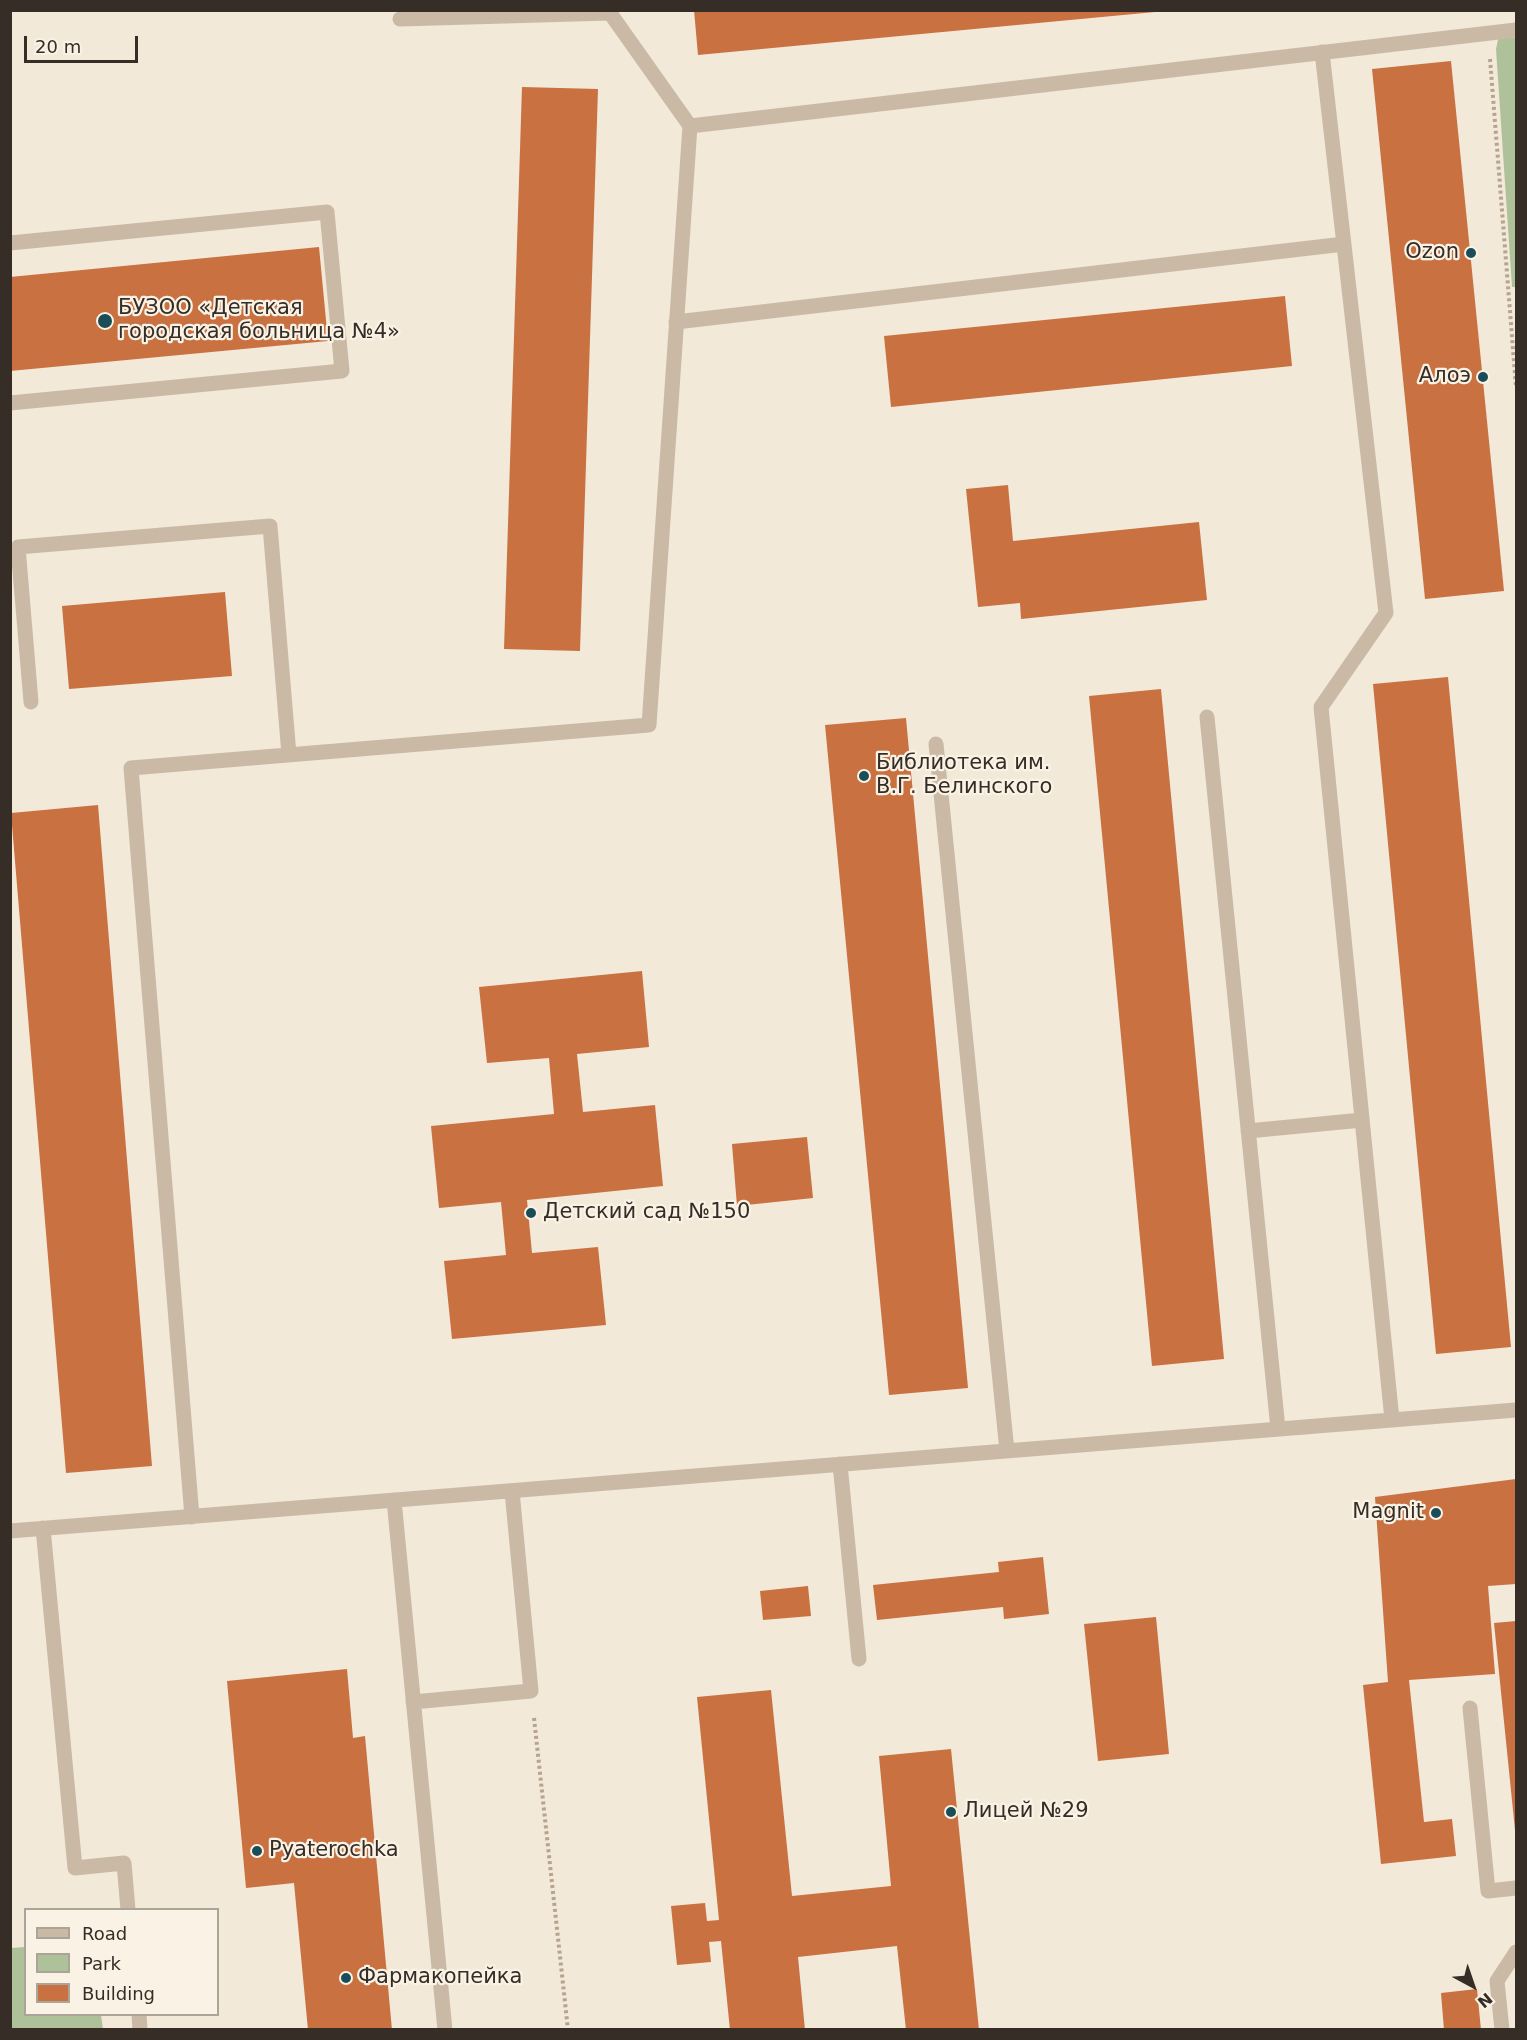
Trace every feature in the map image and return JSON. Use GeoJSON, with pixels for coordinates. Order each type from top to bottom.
{"type":"FeatureCollection","features":[{"type":"Feature","properties":{"kind":"street"},"geometry":{"type":"LineString","coordinates":[[192,1516],[130,768],[649,725],[690,126],[610,13],[400,19]]}},
{"type":"Feature","properties":{"kind":"street"},"geometry":{"type":"LineString","coordinates":[[690,126],[1516,30]]}},
{"type":"Feature","properties":{"kind":"street"},"geometry":{"type":"LineString","coordinates":[[1322,52],[1386,613],[1321,707],[1392,1420]]}},
{"type":"Feature","properties":{"kind":"street"},"geometry":{"type":"LineString","coordinates":[[10,243],[327,213],[342,371],[10,403]]}},
{"type":"Feature","properties":{"kind":"street"},"geometry":{"type":"LineString","coordinates":[[676,322],[1344,244]]}},
{"type":"Feature","properties":{"kind":"street"},"geometry":{"type":"LineString","coordinates":[[31,702],[18,547],[270,526],[289,755]]}},
{"type":"Feature","properties":{"kind":"street"},"geometry":{"type":"LineString","coordinates":[[1207,717],[1278,1429]]}},
{"type":"Feature","properties":{"kind":"street"},"geometry":{"type":"LineString","coordinates":[[936,744],[1006,1451]]}},
{"type":"Feature","properties":{"kind":"street"},"geometry":{"type":"LineString","coordinates":[[1248,1131],[1362,1120]]}},
{"type":"Feature","properties":{"kind":"street"},"geometry":{"type":"LineString","coordinates":[[10,1531],[1516,1410]]}},
{"type":"Feature","properties":{"kind":"street"},"geometry":{"type":"LineString","coordinates":[[840,1464],[859,1659]]}},
{"type":"Feature","properties":{"kind":"street"},"geometry":{"type":"LineString","coordinates":[[413,1702],[531,1691],[512,1491]]}},
{"type":"Feature","properties":{"kind":"street"},"geometry":{"type":"LineString","coordinates":[[393,1500],[445,2030]]}},
{"type":"Feature","properties":{"kind":"street"},"geometry":{"type":"LineString","coordinates":[[43,1528],[75,1868],[124,1863],[128,1908]]}},
{"type":"Feature","properties":{"kind":"street"},"geometry":{"type":"LineString","coordinates":[[1470,1708],[1488,1891],[1516,1888]]}},
{"type":"Feature","properties":{"kind":"street"},"geometry":{"type":"LineString","coordinates":[[1502,2030],[1497,1981],[1516,1952]]}},
{"type":"Feature","properties":{"kind":"path"},"geometry":{"type":"LineString","coordinates":[[1488,33],[1516,387]]}},
{"type":"Feature","properties":{"kind":"path"},"geometry":{"type":"LineString","coordinates":[[531,1691],[568,2030]]}},
{"type":"Feature","properties":{"kind":"green space"},"geometry":{"type":"Polygon","coordinates":[[[1499,35],[1516,38],[1516,287],[1512,287],[1496,49],[1499,35]]]}},
{"type":"Feature","properties":{"kind":"green space"},"geometry":{"type":"Polygon","coordinates":[[[24,1947],[24,2016],[101,2016],[103,2029],[11,2029],[11,1948],[24,1947]]]}},
{"type":"Feature","properties":{"kind":"building"},"geometry":{"type":"Polygon","coordinates":[[[694,10],[1155,10],[1155,12],[698,55],[694,10]]]}},
{"type":"Feature","properties":{"kind":"building"},"geometry":{"type":"Polygon","coordinates":[[[1451,61],[1504,591],[1425,599],[1372,69],[1451,61]]]}},
{"type":"Feature","properties":{"kind":"building"},"geometry":{"type":"Polygon","coordinates":[[[522,87],[598,89],[580,651],[504,649],[522,87]]]}},
{"type":"Feature","properties":{"kind":"building"},"geometry":{"type":"Polygon","coordinates":[[[319,247],[328,341],[10,371],[10,277],[319,247]]]}},
{"type":"Feature","properties":{"kind":"building"},"geometry":{"type":"Polygon","coordinates":[[[1285,296],[1292,366],[891,407],[884,336],[1285,296]]]}},
{"type":"Feature","properties":{"kind":"building"},"geometry":{"type":"Polygon","coordinates":[[[1008,485],[1013,541],[1199,522],[1207,600],[1021,619],[1020,603],[978,607],[966,489],[1008,485]]]}},
{"type":"Feature","properties":{"kind":"building"},"geometry":{"type":"Polygon","coordinates":[[[225,592],[232,676],[69,689],[62,606],[225,592]]]}},
{"type":"Feature","properties":{"kind":"building"},"geometry":{"type":"Polygon","coordinates":[[[1448,677],[1511,1347],[1436,1354],[1373,684],[1448,677]]]}},
{"type":"Feature","properties":{"kind":"building"},"geometry":{"type":"Polygon","coordinates":[[[1161,689],[1224,1359],[1152,1366],[1089,696],[1161,689]]]}},
{"type":"Feature","properties":{"kind":"building"},"geometry":{"type":"Polygon","coordinates":[[[906,718],[968,1388],[889,1395],[825,725],[906,718]]]}},
{"type":"Feature","properties":{"kind":"building"},"geometry":{"type":"Polygon","coordinates":[[[98,805],[152,1466],[66,1473],[11,813],[98,805]]]}},
{"type":"Feature","properties":{"kind":"building"},"geometry":{"type":"Polygon","coordinates":[[[642,971],[649,1047],[577,1054],[583,1112],[655,1105],[663,1186],[527,1200],[532,1253],[598,1247],[606,1325],[452,1339],[444,1261],[506,1255],[501,1202],[439,1208],[431,1126],[554,1114],[549,1058],[487,1063],[479,987],[642,971]]]}},
{"type":"Feature","properties":{"kind":"building"},"geometry":{"type":"Polygon","coordinates":[[[807,1137],[813,1198],[737,1206],[732,1144],[807,1137]]]}},
{"type":"Feature","properties":{"kind":"building"},"geometry":{"type":"Polygon","coordinates":[[[1516,1479],[1516,1584],[1488,1586],[1495,1674],[1409,1680],[1424,1822],[1452,1819],[1456,1856],[1381,1864],[1363,1685],[1388,1682],[1375,1497],[1516,1479]]]}},
{"type":"Feature","properties":{"kind":"building"},"geometry":{"type":"Polygon","coordinates":[[[1043,1557],[1049,1614],[1004,1619],[1003,1607],[877,1620],[873,1585],[999,1572],[998,1562],[1043,1557]]]}},
{"type":"Feature","properties":{"kind":"building"},"geometry":{"type":"Polygon","coordinates":[[[808,1586],[811,1616],[763,1620],[760,1591],[808,1586]]]}},
{"type":"Feature","properties":{"kind":"building"},"geometry":{"type":"Polygon","coordinates":[[[1156,1617],[1169,1754],[1098,1761],[1084,1624],[1156,1617]]]}},
{"type":"Feature","properties":{"kind":"building"},"geometry":{"type":"Polygon","coordinates":[[[1516,1621],[1516,1830],[1515,1830],[1494,1623],[1516,1621]]]}},
{"type":"Feature","properties":{"kind":"building"},"geometry":{"type":"Polygon","coordinates":[[[347,1669],[353,1738],[365,1736],[392,2030],[308,2030],[294,1883],[246,1888],[227,1681],[347,1669]]]}},
{"type":"Feature","properties":{"kind":"building"},"geometry":{"type":"Polygon","coordinates":[[[771,1690],[792,1896],[891,1886],[879,1756],[951,1749],[979,2030],[906,2030],[897,1946],[798,1957],[805,2030],[730,2030],[721,1941],[709,1942],[711,1962],[677,1965],[671,1906],[705,1903],[707,1921],[719,1920],[697,1697],[771,1690]]]}},
{"type":"Feature","properties":{"kind":"building"},"geometry":{"type":"Polygon","coordinates":[[[1477,1989],[1481,2030],[1444,2030],[1441,1993],[1477,1989]]]}},
{"type":"Feature","properties":{"kind":"place","name":"Ozon"},"geometry":{"type":"Point","coordinates":[1471,253]}},
{"type":"Feature","properties":{"kind":"place","name":"БУЗОО «Детская городская больница №4»"},"geometry":{"type":"Point","coordinates":[105,321]}},
{"type":"Feature","properties":{"kind":"place","name":"Алоэ"},"geometry":{"type":"Point","coordinates":[1483,377]}},
{"type":"Feature","properties":{"kind":"place","name":"Библиотека им. В.Г. Белинского"},"geometry":{"type":"Point","coordinates":[864,776]}},
{"type":"Feature","properties":{"kind":"place","name":"Детский сад №150"},"geometry":{"type":"Point","coordinates":[531,1213]}},
{"type":"Feature","properties":{"kind":"place","name":"Magnit"},"geometry":{"type":"Point","coordinates":[1436,1513]}},
{"type":"Feature","properties":{"kind":"place","name":"Лицей №29"},"geometry":{"type":"Point","coordinates":[951,1812]}},
{"type":"Feature","properties":{"kind":"place","name":"Pyaterochka"},"geometry":{"type":"Point","coordinates":[257,1851]}},
{"type":"Feature","properties":{"kind":"place","name":"Фармакопейка"},"geometry":{"type":"Point","coordinates":[346,1978]}}]}
